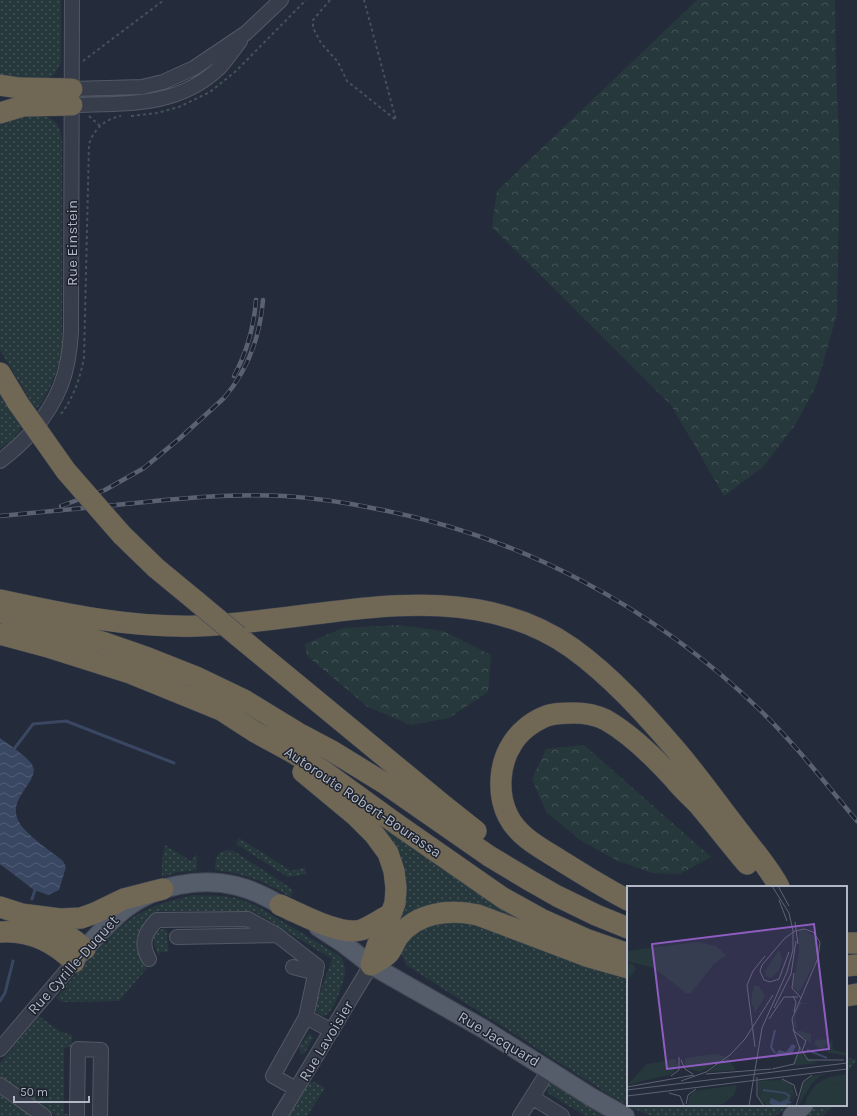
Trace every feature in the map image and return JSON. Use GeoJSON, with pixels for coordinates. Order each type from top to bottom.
{"type":"FeatureCollection","features":[{"type":"Feature","properties":{"kind":"highway"},"geometry":{"type":"LineString","coordinates":[[0,85],[19,88],[77,103]]}},
{"type":"Feature","properties":{"kind":"highway"},"geometry":{"type":"LineString","coordinates":[[0,113],[23,106],[77,103]]}},
{"type":"Feature","properties":{"kind":"highway"},"geometry":{"type":"LineString","coordinates":[[0,373],[18,403],[66,472],[122,535],[156,568],[463,821],[526,864],[557,896]]}},
{"type":"Feature","properties":{"kind":"highway"},"geometry":{"type":"LineString","coordinates":[[0,600],[76,616],[114,622],[165,626],[198,626],[395,606],[444,606],[478,610],[509,617],[529,625],[571,648],[593,665],[629,699],[688,764],[752,848],[778,886]]}},
{"type":"Feature","properties":{"kind":"highway","name":"Autoroute Robert-Bourassa"},"geometry":{"type":"LineString","coordinates":[[0,613],[102,642],[148,658],[196,677],[244,700],[384,783],[489,856],[557,896],[596,915],[627,928]]}},
{"type":"Feature","properties":{"kind":"highway","name":"Autoroute Robert-Bourassa"},"geometry":{"type":"LineString","coordinates":[[0,634],[48,647],[137,676],[221,710],[255,732],[322,770],[404,830],[503,898],[540,919],[588,940],[627,954]]}},
{"type":"Feature","properties":{"kind":"highway"},"geometry":{"type":"LineString","coordinates":[[627,899],[532,842],[518,830],[508,816],[502,802],[501,786],[505,758],[512,743],[525,729],[545,717],[563,713],[585,713],[605,720],[623,731],[658,761],[697,804],[764,886]]}},
{"type":"Feature","properties":{"kind":"highway"},"geometry":{"type":"LineString","coordinates":[[255,732],[356,816],[374,834],[388,853],[394,871],[396,888],[394,903],[371,965]]}},
{"type":"Feature","properties":{"kind":"highway"},"geometry":{"type":"LineString","coordinates":[[22,914],[60,919],[82,918],[124,899],[163,889]]}},
{"type":"Feature","properties":{"kind":"highway"},"geometry":{"type":"LineString","coordinates":[[280,905],[335,928],[347,931],[360,930],[391,914]]}},
{"type":"Feature","properties":{"kind":"highway"},"geometry":{"type":"LineString","coordinates":[[0,907],[52,925],[65,932],[79,955]]}},
{"type":"Feature","properties":{"kind":"highway"},"geometry":{"type":"LineString","coordinates":[[371,965],[389,953],[398,937],[413,922],[430,915],[447,912],[463,912],[478,915],[589,957],[627,968]]}},
{"type":"Feature","properties":{"kind":"highway"},"geometry":{"type":"LineString","coordinates":[[0,932],[17,932],[36,936],[57,947],[79,955]]}},
{"type":"Feature","properties":{"kind":"highway"},"geometry":{"type":"LineString","coordinates":[[847,996],[857,994]]}},
{"type":"Feature","properties":{"kind":"main road","name":"Rue Cyrille-Duquet"},"geometry":{"type":"LineString","coordinates":[[79,955],[108,924],[125,909],[143,897],[163,889],[195,883],[227,884],[254,891],[280,905],[344,944],[371,965]]}},
{"type":"Feature","properties":{"kind":"main road","name":"Rue Jacquard"},"geometry":{"type":"LineString","coordinates":[[371,965],[482,1028],[625,1116]]}},
{"type":"Feature","properties":{"kind":"main road"},"geometry":{"type":"LineString","coordinates":[[792,1116],[803,1106]]}},
{"type":"Feature","properties":{"kind":"street","name":"Rue Einstein"},"geometry":{"type":"LineString","coordinates":[[0,461],[22,443],[48,411],[58,393],[68,363],[71,331],[77,103],[72,0]]}},
{"type":"Feature","properties":{"kind":"street"},"geometry":{"type":"LineString","coordinates":[[77,103],[129,88],[163,82],[183,74],[246,33],[281,0]]}},
{"type":"Feature","properties":{"kind":"street"},"geometry":{"type":"LineString","coordinates":[[149,959],[146,953],[144,938],[151,927],[158,920],[248,919],[277,935],[317,966],[306,1017],[273,1076],[296,1089]]}},
{"type":"Feature","properties":{"kind":"street"},"geometry":{"type":"LineString","coordinates":[[177,937],[277,935]]}},
{"type":"Feature","properties":{"kind":"street","name":"Rue Cyrille-Duquet"},"geometry":{"type":"LineString","coordinates":[[0,1048],[79,955]]}},
{"type":"Feature","properties":{"kind":"street","name":"Rue Lavoisier"},"geometry":{"type":"LineString","coordinates":[[280,1116],[371,965]]}},
{"type":"Feature","properties":{"kind":"street"},"geometry":{"type":"LineString","coordinates":[[293,967],[316,973]]}},
{"type":"Feature","properties":{"kind":"street"},"geometry":{"type":"LineString","coordinates":[[306,1017],[332,1031]]}},
{"type":"Feature","properties":{"kind":"street"},"geometry":{"type":"LineString","coordinates":[[77,1116],[78,1049],[101,1050],[100,1116]]}},
{"type":"Feature","properties":{"kind":"street"},"geometry":{"type":"LineString","coordinates":[[520,1116],[549,1070]]}},
{"type":"Feature","properties":{"kind":"street"},"geometry":{"type":"LineString","coordinates":[[0,1085],[44,1116]]}},
{"type":"Feature","properties":{"kind":"street"},"geometry":{"type":"LineString","coordinates":[[532,1097],[562,1116]]}},
{"type":"Feature","properties":{"kind":"path"},"geometry":{"type":"LineString","coordinates":[[83,61],[164,0]]}},
{"type":"Feature","properties":{"kind":"path"},"geometry":{"type":"LineString","coordinates":[[330,0],[313,20],[313,28],[320,43],[338,62],[347,81],[396,120],[364,0]]}},
{"type":"Feature","properties":{"kind":"path"},"geometry":{"type":"LineString","coordinates":[[77,103],[100,126],[93,134],[88,150]]}},
{"type":"Feature","properties":{"kind":"green space"},"geometry":{"type":"Polygon","coordinates":[[[0,0],[61,0],[61,62],[54,75],[44,80],[0,77],[0,0]]]}},
{"type":"Feature","properties":{"kind":"green space"},"geometry":{"type":"Polygon","coordinates":[[[697,0],[835,0],[836,74],[840,156],[837,314],[817,384],[795,425],[763,467],[724,496],[671,405],[492,227],[497,191],[697,0]]]}},
{"type":"Feature","properties":{"kind":"green space"},"geometry":{"type":"Polygon","coordinates":[[[42,115],[56,123],[60,130],[62,139],[62,344],[54,379],[36,410],[0,350],[0,122],[15,116],[42,115]]]}},
{"type":"Feature","properties":{"kind":"green space"},"geometry":{"type":"Polygon","coordinates":[[[0,386],[24,425],[13,439],[0,449],[0,386]]]}},
{"type":"Feature","properties":{"kind":"green space"},"geometry":{"type":"Polygon","coordinates":[[[399,625],[443,631],[491,655],[488,692],[449,718],[411,725],[368,707],[307,656],[305,644],[343,628],[399,625]]]}},
{"type":"Feature","properties":{"kind":"green space"},"geometry":{"type":"Polygon","coordinates":[[[584,745],[711,857],[680,874],[652,873],[616,860],[580,840],[546,812],[532,779],[546,749],[584,745]]]}},
{"type":"Feature","properties":{"kind":"green space"},"geometry":{"type":"Polygon","coordinates":[[[376,819],[554,935],[474,907],[397,926],[376,819]]]}},
{"type":"Feature","properties":{"kind":"green space"},"geometry":{"type":"Polygon","coordinates":[[[239,838],[291,871],[305,867],[306,874],[289,877],[283,874],[236,844],[239,838]]]}},
{"type":"Feature","properties":{"kind":"green space"},"geometry":{"type":"Polygon","coordinates":[[[165,845],[191,861],[197,854],[197,870],[178,872],[162,877],[162,860],[165,845]]]}},
{"type":"Feature","properties":{"kind":"green space"},"geometry":{"type":"Polygon","coordinates":[[[229,850],[234,851],[289,887],[293,891],[290,897],[254,879],[215,870],[217,856],[221,852],[229,850]]]}},
{"type":"Feature","properties":{"kind":"green space"},"geometry":{"type":"Polygon","coordinates":[[[193,895],[236,898],[255,905],[340,956],[344,965],[345,975],[338,995],[329,1012],[322,1016],[315,1010],[315,1006],[332,959],[253,911],[159,911],[151,915],[145,921],[138,937],[137,945],[139,954],[142,961],[148,967],[119,1001],[62,1002],[56,998],[103,943],[124,924],[135,916],[156,906],[193,895]]]}},
{"type":"Feature","properties":{"kind":"green space"},"geometry":{"type":"Polygon","coordinates":[[[442,919],[468,920],[627,977],[627,1105],[406,965],[400,950],[413,935],[442,919]]]}},
{"type":"Feature","properties":{"kind":"green space"},"geometry":{"type":"Polygon","coordinates":[[[164,929],[167,932],[168,952],[161,952],[159,955],[155,947],[154,936],[159,930],[164,929]]]}},
{"type":"Feature","properties":{"kind":"green space"},"geometry":{"type":"Polygon","coordinates":[[[39,1016],[61,1032],[72,1035],[72,1046],[64,1048],[64,1114],[71,1114],[72,1116],[56,1116],[0,1077],[0,1063],[39,1016]]]}},
{"type":"Feature","properties":{"kind":"green space"},"geometry":{"type":"Polygon","coordinates":[[[309,1034],[311,1034],[313,1038],[304,1054],[300,1053],[299,1047],[309,1034]]]}},
{"type":"Feature","properties":{"kind":"green space"},"geometry":{"type":"Polygon","coordinates":[[[847,1058],[857,1059],[847,1073],[847,1058]]]}},
{"type":"Feature","properties":{"kind":"green space"},"geometry":{"type":"Polygon","coordinates":[[[315,1082],[325,1088],[307,1116],[288,1116],[308,1083],[315,1082]]]}},
{"type":"Feature","properties":{"kind":"green space"},"geometry":{"type":"Polygon","coordinates":[[[549,1084],[554,1084],[607,1116],[585,1116],[548,1093],[546,1087],[549,1084]]]}},
{"type":"Feature","properties":{"kind":"green space"},"geometry":{"type":"Polygon","coordinates":[[[0,1091],[38,1116],[0,1116],[0,1091]]]}},
{"type":"Feature","properties":{"kind":"green space"},"geometry":{"type":"Polygon","coordinates":[[[629,1106],[789,1106],[775,1116],[651,1116],[629,1106]]]}},
{"type":"Feature","properties":{"kind":"green space"},"geometry":{"type":"Polygon","coordinates":[[[816,1106],[833,1106],[823,1116],[807,1116],[816,1106]]]}},
{"type":"Feature","properties":{"kind":"water"},"geometry":{"type":"Polygon","coordinates":[[[0,738],[25,757],[34,769],[33,776],[20,797],[17,805],[16,813],[19,822],[27,832],[63,861],[66,867],[59,890],[48,895],[34,890],[0,864],[0,738]]]}},
{"type":"Feature","properties":{"kind":"waterway"},"geometry":{"type":"LineString","coordinates":[[14,752],[14,749],[33,724],[66,721],[174,763]]}},
{"type":"Feature","properties":{"kind":"waterway"},"geometry":{"type":"LineString","coordinates":[[32,899],[36,887]]}},
{"type":"Feature","properties":{"kind":"waterway"},"geometry":{"type":"LineString","coordinates":[[0,1001],[5,993],[13,961]]}},
{"type":"Feature","properties":{"kind":"railway"},"geometry":{"type":"LineString","coordinates":[[234,376],[243,358],[249,339],[254,319],[256,300]]}},
{"type":"Feature","properties":{"kind":"railway"},"geometry":{"type":"LineString","coordinates":[[61,506],[105,490],[144,468],[179,439],[224,398],[240,376],[251,352],[259,327],[263,300]]}},
{"type":"Feature","properties":{"kind":"railway"},"geometry":{"type":"LineString","coordinates":[[0,516],[200,497],[264,495],[328,500],[372,508],[427,520],[480,536],[531,557],[582,581],[630,608],[676,639],[720,674],[774,724],[799,751],[857,821]]}}]}
